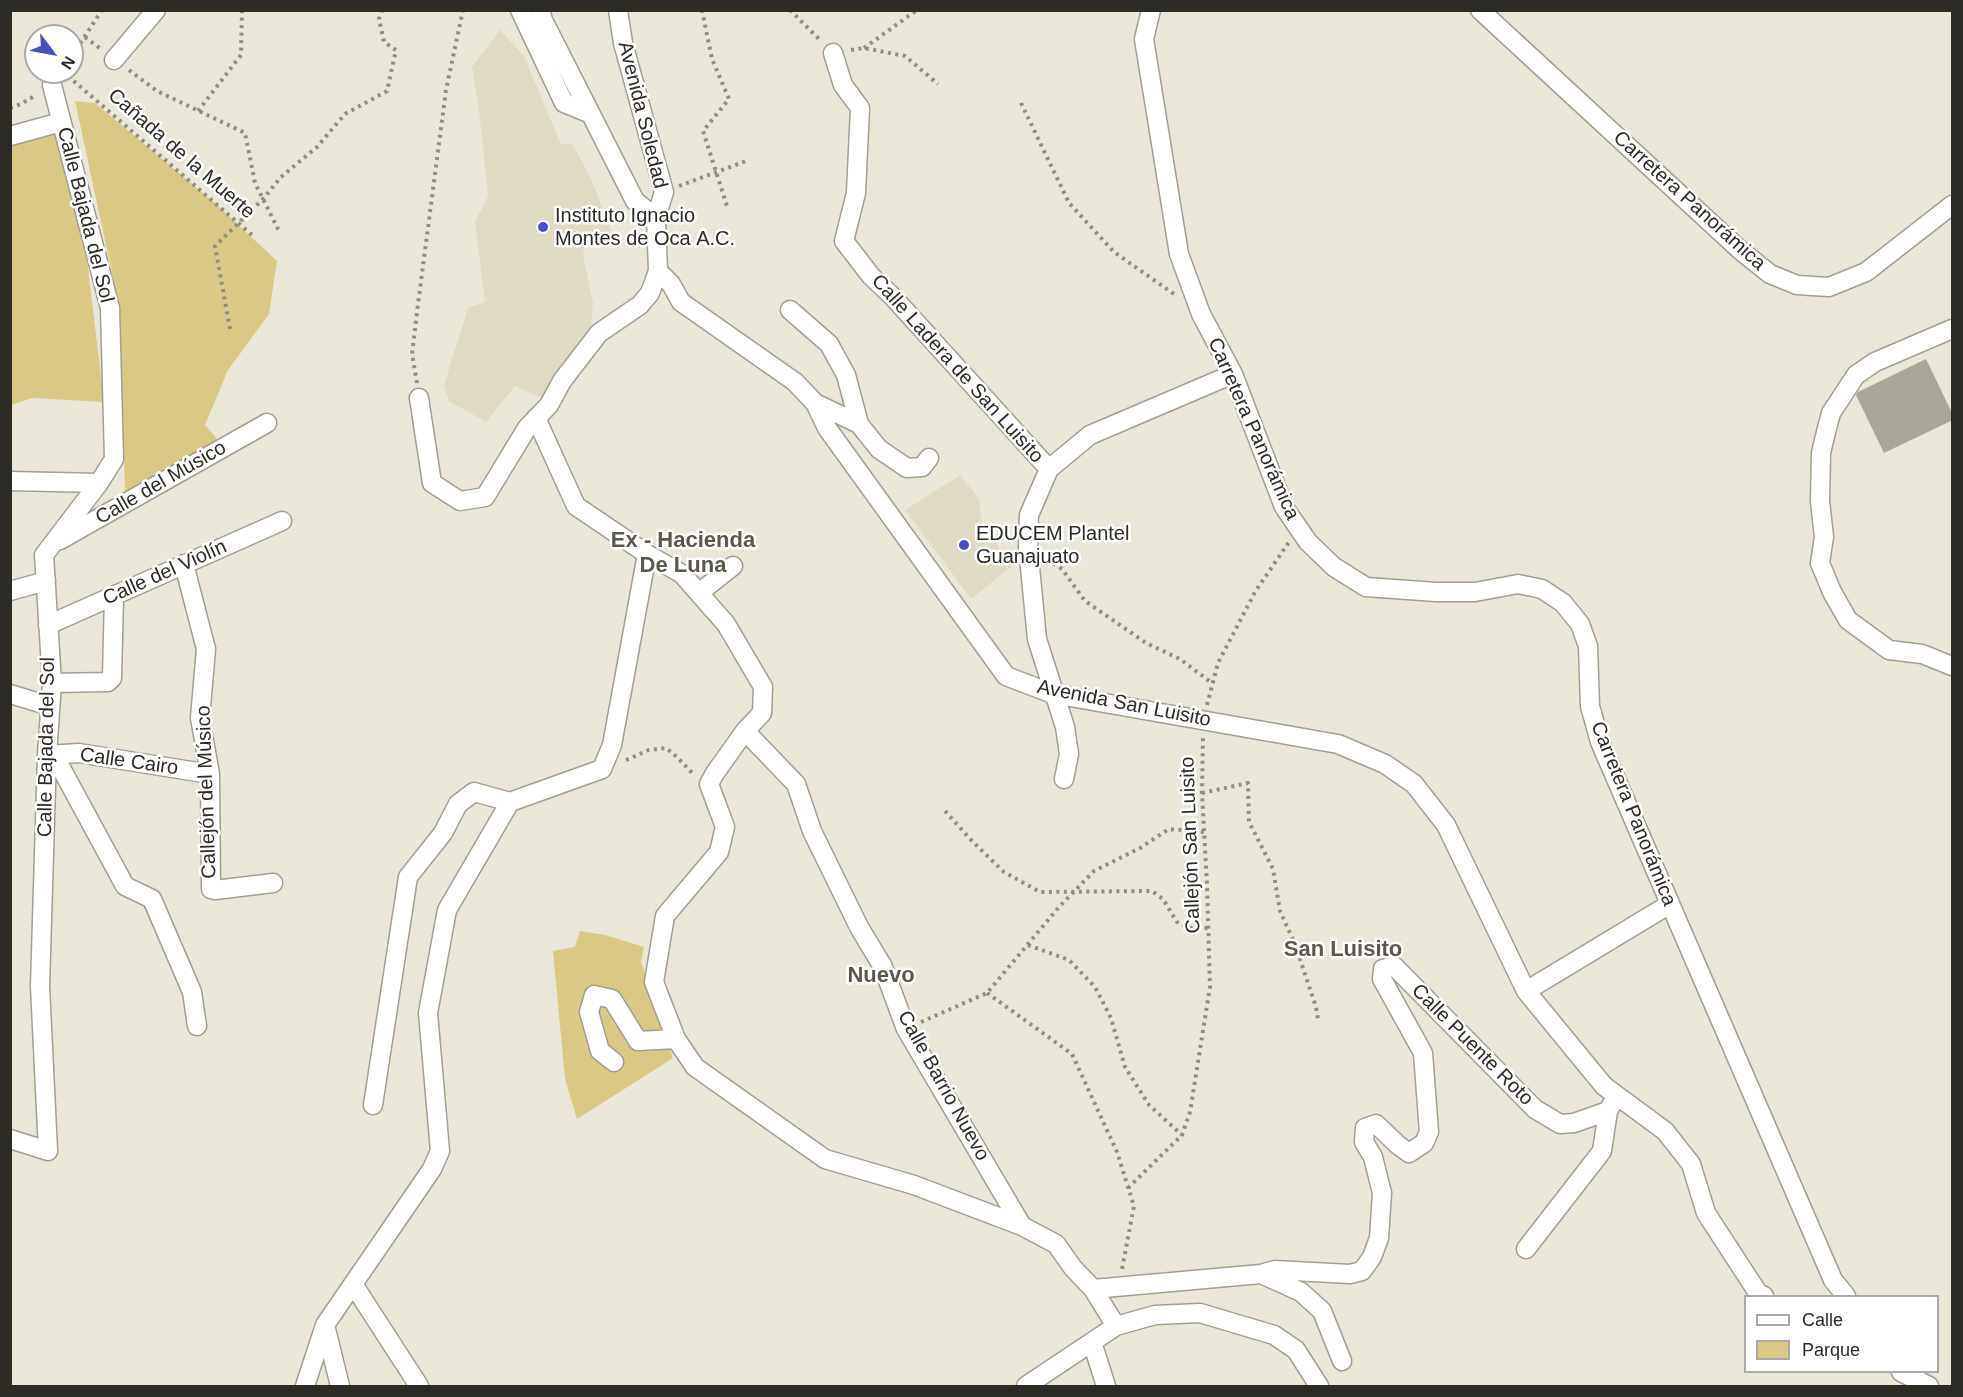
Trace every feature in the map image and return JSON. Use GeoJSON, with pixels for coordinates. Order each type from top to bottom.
{"type":"FeatureCollection","features":[{"type":"Feature","properties":{"kind":"street"},"geometry":{"type":"LineString","coordinates":[[114,60],[156,10]]}},
{"type":"Feature","properties":{"kind":"street"},"geometry":{"type":"LineString","coordinates":[[520,10],[564,103],[591,114]]}},
{"type":"Feature","properties":{"kind":"street"},"geometry":{"type":"LineString","coordinates":[[419,398],[432,483],[460,501],[485,497],[527,428],[549,405],[562,381],[599,333],[640,305],[650,293],[658,271],[656,218],[635,201],[540,10]]}},
{"type":"Feature","properties":{"kind":"street","name":"Avenida Soledad"},"geometry":{"type":"LineString","coordinates":[[618,10],[623,43],[664,192],[656,218]]}},
{"type":"Feature","properties":{"kind":"street","name":"Carretera Panorámica"},"geometry":{"type":"LineString","coordinates":[[1151,10],[1144,39],[1179,255],[1201,314],[1233,374],[1284,507],[1308,542],[1334,567],[1366,587],[1475,592],[1518,584],[1542,590],[1563,603],[1581,624],[1588,646],[1590,706],[1600,742],[1833,1280],[1845,1295]]}},
{"type":"Feature","properties":{"kind":"street","name":"Carretera Panorámica"},"geometry":{"type":"LineString","coordinates":[[1480,10],[1740,250],[1770,274],[1797,285],[1829,287],[1866,272],[1953,205]]}},
{"type":"Feature","properties":{"kind":"street"},"geometry":{"type":"LineString","coordinates":[[1504,10],[1504,31]]}},
{"type":"Feature","properties":{"kind":"street","name":"Calle Ladera de San Luisito"},"geometry":{"type":"LineString","coordinates":[[833,53],[843,85],[860,108],[856,193],[844,242],[871,276],[893,297],[1049,469],[1029,515],[1028,547],[1037,639],[1065,727],[1069,754],[1064,778]]}},
{"type":"Feature","properties":{"kind":"street","name":"Calle Bajada del Sol"},"geometry":{"type":"LineString","coordinates":[[10,1139],[48,1151],[40,986],[51,755],[52,683],[44,555],[99,483],[114,459],[110,308],[61,122],[57,84]]}},
{"type":"Feature","properties":{"kind":"street"},"geometry":{"type":"LineString","coordinates":[[10,136],[61,122]]}},
{"type":"Feature","properties":{"kind":"street","name":"Avenida San Luisito"},"geometry":{"type":"LineString","coordinates":[[658,271],[671,284],[681,302],[795,382],[814,403],[827,428],[1006,676],[1053,694],[1338,744],[1385,764],[1414,784],[1446,825],[1526,991],[1604,1086],[1665,1131],[1691,1164],[1706,1213],[1758,1293],[1762,1295]]}},
{"type":"Feature","properties":{"kind":"street"},"geometry":{"type":"LineString","coordinates":[[790,310],[829,344],[846,375],[859,424],[879,448],[907,468],[922,467],[929,458]]}},
{"type":"Feature","properties":{"kind":"street"},"geometry":{"type":"LineString","coordinates":[[1953,329],[1875,362],[1856,375],[1832,413],[1826,432],[1821,453],[1820,501],[1824,537],[1821,563],[1832,592],[1848,620],[1889,650],[1922,654],[1953,666]]}},
{"type":"Feature","properties":{"kind":"street"},"geometry":{"type":"LineString","coordinates":[[1049,469],[1090,435],[1233,374]]}},
{"type":"Feature","properties":{"kind":"street"},"geometry":{"type":"LineString","coordinates":[[814,403],[859,424]]}},
{"type":"Feature","properties":{"kind":"street"},"geometry":{"type":"LineString","coordinates":[[536,418],[576,506],[647,555],[682,574],[726,624],[763,687],[762,713],[746,731],[709,783],[725,827],[719,852],[666,916],[654,982],[676,1039],[694,1067],[825,1159],[914,1185],[1022,1226],[1056,1244],[1073,1269],[1093,1289],[1116,1326]]}},
{"type":"Feature","properties":{"kind":"street","name":"Calle del Músico"},"geometry":{"type":"LineString","coordinates":[[54,543],[267,423]]}},
{"type":"Feature","properties":{"kind":"street"},"geometry":{"type":"LineString","coordinates":[[10,481],[99,483]]}},
{"type":"Feature","properties":{"kind":"street","name":"Calle del Violín"},"geometry":{"type":"LineString","coordinates":[[48,625],[282,521]]}},
{"type":"Feature","properties":{"kind":"street"},"geometry":{"type":"LineString","coordinates":[[373,1105],[408,877],[442,832],[458,804],[474,792],[510,802],[602,769],[612,745],[647,555]]}},
{"type":"Feature","properties":{"kind":"street","name":"Callejón del Músico"},"geometry":{"type":"LineString","coordinates":[[184,564],[206,649],[200,718],[210,774],[211,889],[273,883]]}},
{"type":"Feature","properties":{"kind":"street"},"geometry":{"type":"LineString","coordinates":[[700,592],[733,566]]}},
{"type":"Feature","properties":{"kind":"street"},"geometry":{"type":"LineString","coordinates":[[10,591],[46,581]]}},
{"type":"Feature","properties":{"kind":"street"},"geometry":{"type":"LineString","coordinates":[[52,683],[108,682],[112,678],[114,596]]}},
{"type":"Feature","properties":{"kind":"street"},"geometry":{"type":"LineString","coordinates":[[10,694],[50,706]]}},
{"type":"Feature","properties":{"kind":"street","name":"Calle Barrio Nuevo"},"geometry":{"type":"LineString","coordinates":[[746,731],[796,784],[812,831],[859,927],[882,967],[906,1029],[1022,1226]]}},
{"type":"Feature","properties":{"kind":"street","name":"Calle Cairo"},"geometry":{"type":"LineString","coordinates":[[51,755],[78,753],[210,774]]}},
{"type":"Feature","properties":{"kind":"street"},"geometry":{"type":"LineString","coordinates":[[51,755],[125,886],[152,899],[192,992],[197,1026]]}},
{"type":"Feature","properties":{"kind":"street"},"geometry":{"type":"LineString","coordinates":[[305,1386],[326,1325],[432,1169],[440,1151],[428,1013],[447,910],[510,802]]}},
{"type":"Feature","properties":{"kind":"street"},"geometry":{"type":"LineString","coordinates":[[1526,991],[1670,904]]}},
{"type":"Feature","properties":{"kind":"street","name":"Calle Puente Roto"},"geometry":{"type":"LineString","coordinates":[[1261,1274],[1275,1270],[1350,1275],[1362,1271],[1372,1257],[1379,1238],[1382,1193],[1373,1157],[1364,1142],[1365,1128],[1376,1124],[1409,1153],[1424,1143],[1429,1132],[1423,1053],[1382,979],[1383,969],[1394,966],[1535,1109],[1560,1124],[1574,1123],[1608,1111]]}},
{"type":"Feature","properties":{"kind":"street"},"geometry":{"type":"LineString","coordinates":[[614,1062],[600,1051],[589,1012],[594,995],[612,999],[638,1041],[676,1039]]}},
{"type":"Feature","properties":{"kind":"street"},"geometry":{"type":"LineString","coordinates":[[1526,1250],[1602,1151],[1608,1111],[1617,1094]]}},
{"type":"Feature","properties":{"kind":"street"},"geometry":{"type":"LineString","coordinates":[[1093,1289],[1261,1274],[1301,1292],[1322,1311],[1342,1361]]}},
{"type":"Feature","properties":{"kind":"street"},"geometry":{"type":"LineString","coordinates":[[353,1284],[419,1386]]}},
{"type":"Feature","properties":{"kind":"street"},"geometry":{"type":"LineString","coordinates":[[1026,1386],[1116,1326],[1155,1315],[1200,1313],[1274,1335],[1296,1350],[1319,1386]]}},
{"type":"Feature","properties":{"kind":"street"},"geometry":{"type":"LineString","coordinates":[[326,1325],[340,1386]]}},
{"type":"Feature","properties":{"kind":"street"},"geometry":{"type":"LineString","coordinates":[[1092,1342],[1106,1386]]}},
{"type":"Feature","properties":{"kind":"street"},"geometry":{"type":"LineString","coordinates":[[1905,1373],[1929,1386]]}},
{"type":"Feature","properties":{"kind":"street"},"geometry":{"type":"LineString","coordinates":[[1927,1373],[1942,1386]]}},
{"type":"Feature","properties":{"kind":"path"},"geometry":{"type":"LineString","coordinates":[[102,10],[85,37],[157,91],[245,133],[255,183],[280,233]]}},
{"type":"Feature","properties":{"kind":"path"},"geometry":{"type":"LineString","coordinates":[[198,111],[242,55],[242,10]]}},
{"type":"Feature","properties":{"kind":"path"},"geometry":{"type":"LineString","coordinates":[[230,329],[215,246],[263,199],[281,177],[317,147],[345,114],[387,91],[396,50],[384,42],[379,19],[382,10]]}},
{"type":"Feature","properties":{"kind":"path"},"geometry":{"type":"LineString","coordinates":[[419,398],[412,354],[414,334],[446,90],[463,10]]}},
{"type":"Feature","properties":{"kind":"path"},"geometry":{"type":"LineString","coordinates":[[702,10],[712,59],[729,99],[704,131],[727,206]]}},
{"type":"Feature","properties":{"kind":"path"},"geometry":{"type":"LineString","coordinates":[[790,10],[833,53],[864,48],[905,56],[939,84]]}},
{"type":"Feature","properties":{"kind":"path"},"geometry":{"type":"LineString","coordinates":[[864,48],[917,10]]}},
{"type":"Feature","properties":{"kind":"path","name":"Cañada de la Muerte"},"geometry":{"type":"LineString","coordinates":[[63,84],[252,235]]}},
{"type":"Feature","properties":{"kind":"path"},"geometry":{"type":"LineString","coordinates":[[1021,103],[1069,203],[1114,252],[1201,314]]}},
{"type":"Feature","properties":{"kind":"path"},"geometry":{"type":"LineString","coordinates":[[664,192],[746,161]]}},
{"type":"Feature","properties":{"kind":"path","name":"Callejón San Luisito"},"geometry":{"type":"LineString","coordinates":[[1182,1135],[1190,1112],[1210,987],[1202,792],[1203,720],[1218,663],[1255,592],[1298,529]]}},
{"type":"Feature","properties":{"kind":"path"},"geometry":{"type":"LineString","coordinates":[[1028,547],[1062,569],[1085,601],[1146,643],[1180,660],[1212,683]]}},
{"type":"Feature","properties":{"kind":"path"},"geometry":{"type":"LineString","coordinates":[[602,769],[649,750],[666,748],[695,775],[709,783]]}},
{"type":"Feature","properties":{"kind":"path"},"geometry":{"type":"LineString","coordinates":[[1202,792],[1248,783],[1249,822],[1273,869],[1280,911],[1295,944],[1316,1007],[1318,1020]]}},
{"type":"Feature","properties":{"kind":"path"},"geometry":{"type":"LineString","coordinates":[[945,811],[1004,872],[1040,892],[1152,891],[1163,899],[1177,922],[1190,928],[1209,928]]}},
{"type":"Feature","properties":{"kind":"path"},"geometry":{"type":"LineString","coordinates":[[906,1029],[987,993],[1094,871],[1140,848],[1169,829],[1204,832]]}},
{"type":"Feature","properties":{"kind":"path"},"geometry":{"type":"LineString","coordinates":[[1028,945],[1069,960],[1095,987],[1111,1018],[1125,1067],[1149,1105],[1182,1135],[1128,1188]]}},
{"type":"Feature","properties":{"kind":"path"},"geometry":{"type":"LineString","coordinates":[[987,993],[1071,1054],[1117,1152],[1134,1206],[1119,1287]]}},
{"type":"Feature","properties":{"kind":"shaded area","name":"Instituto Ignacio Montes de Oca A.C."},"geometry":{"type":"Polygon","coordinates":[[[500,30],[524,56],[561,145],[572,143],[592,181],[612,233],[586,241],[583,255],[593,303],[591,325],[544,399],[515,386],[486,422],[449,401],[444,385],[468,308],[485,302],[475,222],[488,196],[472,67],[500,30]]]}},
{"type":"Feature","properties":{"kind":"shaded area","name":"EDUCEM Plantel Guanajuato"},"geometry":{"type":"Polygon","coordinates":[[[960,475],[979,499],[982,525],[1013,565],[971,599],[905,510],[960,475]]]}},
{"type":"Feature","properties":{"kind":"green space"},"geometry":{"type":"Polygon","coordinates":[[[75,101],[95,103],[216,204],[277,261],[269,314],[228,370],[205,425],[218,440],[125,494],[120,310],[75,101]]]}},
{"type":"Feature","properties":{"kind":"green space"},"geometry":{"type":"Polygon","coordinates":[[[57,128],[85,243],[104,402],[32,398],[11,405],[11,144],[57,128]]]}},
{"type":"Feature","properties":{"kind":"green space"},"geometry":{"type":"Polygon","coordinates":[[[580,931],[605,935],[644,947],[641,961],[673,1058],[577,1119],[565,1079],[553,951],[575,947],[580,931]]]}},
{"type":"Feature","properties":{"kind":"building"},"geometry":{"type":"Polygon","coordinates":[[[1926,359],[1953,415],[1953,420],[1884,453],[1856,395],[1926,359]]]}},
{"type":"Feature","properties":{"kind":"place","name":"Instituto Ignacio Montes de Oca A.C."},"geometry":{"type":"Point","coordinates":[543,227]}},
{"type":"Feature","properties":{"kind":"place","name":"EDUCEM Plantel Guanajuato"},"geometry":{"type":"Point","coordinates":[964,545]}},
{"type":"Feature","properties":{"kind":"district","name":"Ex - Hacienda De Luna"},"geometry":{"type":"Point","coordinates":[683,554]}},
{"type":"Feature","properties":{"kind":"district","name":"San Luisito"},"geometry":{"type":"Point","coordinates":[1343,950]}},
{"type":"Feature","properties":{"kind":"district","name":"Nuevo"},"geometry":{"type":"Point","coordinates":[881,976]}}]}
